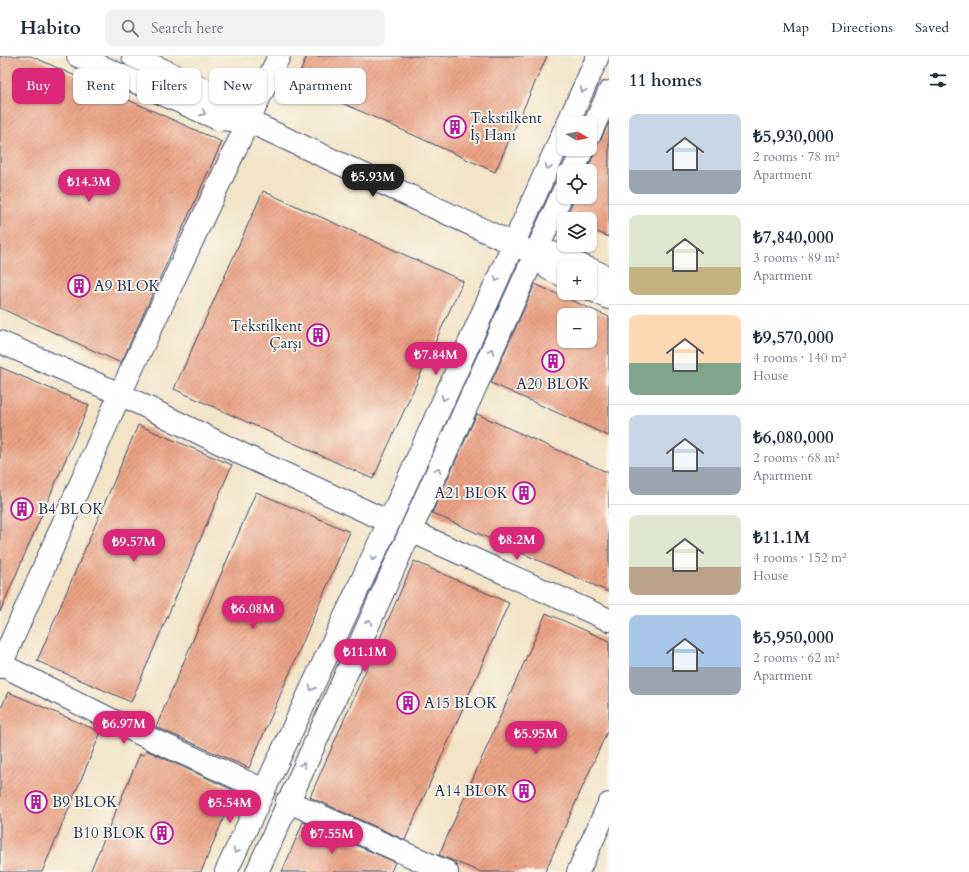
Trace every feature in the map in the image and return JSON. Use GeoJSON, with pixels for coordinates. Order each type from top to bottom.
{"type":"FeatureCollection","features":[{"type":"Feature","properties":{"kind":"street"},"geometry":{"type":"LineString","coordinates":[[78,56],[218,119],[248,121]]}},
{"type":"Feature","properties":{"kind":"street"},"geometry":{"type":"LineString","coordinates":[[133,56],[223,98],[248,121],[535,254],[549,269],[557,273]]}},
{"type":"Feature","properties":{"kind":"street"},"geometry":{"type":"LineString","coordinates":[[279,56],[120,394],[0,665],[134,730],[287,801],[447,872]]}},
{"type":"Feature","properties":{"kind":"street"},"geometry":{"type":"LineString","coordinates":[[571,116],[598,56]]}},
{"type":"Feature","properties":{"kind":"street"},"geometry":{"type":"LineString","coordinates":[[597,119],[609,92]]}},
{"type":"Feature","properties":{"kind":"street"},"geometry":{"type":"LineString","coordinates":[[226,872],[389,522],[557,147]]}},
{"type":"Feature","properties":{"kind":"street"},"geometry":{"type":"LineString","coordinates":[[256,872],[558,204]]}},
{"type":"Feature","properties":{"kind":"street"},"geometry":{"type":"LineString","coordinates":[[535,254],[553,253],[569,260]]}},
{"type":"Feature","properties":{"kind":"street"},"geometry":{"type":"LineString","coordinates":[[597,272],[609,278]]}},
{"type":"Feature","properties":{"kind":"street"},"geometry":{"type":"LineString","coordinates":[[597,292],[609,298]]}},
{"type":"Feature","properties":{"kind":"street"},"geometry":{"type":"LineString","coordinates":[[0,342],[120,394],[248,457],[389,522],[609,620]]}},
{"type":"Feature","properties":{"kind":"street"},"geometry":{"type":"LineString","coordinates":[[578,872],[609,804]]}},
{"type":"Feature","properties":{"kind":"building"},"geometry":{"type":"Polygon","coordinates":[[[0,56],[31,56],[58,68],[12,68],[12,104],[65,104],[65,71],[73,75],[73,104],[129,104],[129,100],[222,142],[121,363],[0,308],[0,56]]]}},
{"type":"Feature","properties":{"kind":"building","name":"Tekstilkent İş Hanı"},"geometry":{"type":"Polygon","coordinates":[[[307,56],[547,56],[495,172],[345,104],[366,104],[366,68],[302,68],[307,56]]]}},
{"type":"Feature","properties":{"kind":"building"},"geometry":{"type":"Polygon","coordinates":[[[609,122],[609,237],[597,232],[597,212],[568,212],[572,204],[597,204],[597,164],[590,164],[593,156],[597,156],[597,143],[601,139],[609,122]]]}},
{"type":"Feature","properties":{"kind":"building","name":"Tekstilkent Çarşı"},"geometry":{"type":"Polygon","coordinates":[[[263,191],[463,281],[373,479],[174,389],[263,191]]]}},
{"type":"Feature","properties":{"kind":"building","name":"A20 BLOK"},"geometry":{"type":"Polygon","coordinates":[[[535,284],[557,294],[557,300],[571,300],[589,308],[557,308],[557,348],[597,348],[597,312],[609,317],[609,436],[491,383],[535,284]]]}},
{"type":"Feature","properties":{"kind":"building","name":"B4 BLOK"},"geometry":{"type":"Polygon","coordinates":[[[0,367],[89,405],[0,612],[0,367]]]}},
{"type":"Feature","properties":{"kind":"building","name":"A21 BLOK"},"geometry":{"type":"Polygon","coordinates":[[[477,414],[609,473],[609,592],[432,513],[477,414]]]}},
{"type":"Feature","properties":{"kind":"building"},"geometry":{"type":"Polygon","coordinates":[[[138,425],[232,465],[131,702],[37,661],[138,425]]]}},
{"type":"Feature","properties":{"kind":"building"},"geometry":{"type":"Polygon","coordinates":[[[256,492],[350,532],[249,768],[156,727],[256,492]]]}},
{"type":"Feature","properties":{"kind":"building","name":"A15 BLOK"},"geometry":{"type":"Polygon","coordinates":[[[414,561],[509,603],[405,840],[310,797],[414,561]]]}},
{"type":"Feature","properties":{"kind":"building","name":"A14 BLOK"},"geometry":{"type":"Polygon","coordinates":[[[546,613],[609,641],[609,727],[545,872],[481,872],[439,855],[546,613]]]}},
{"type":"Feature","properties":{"kind":"building","name":"B9 BLOK"},"geometry":{"type":"Polygon","coordinates":[[[8,692],[101,732],[42,872],[0,872],[0,711],[8,692]]]}},
{"type":"Feature","properties":{"kind":"building","name":"B10 BLOK"},"geometry":{"type":"Polygon","coordinates":[[[146,750],[235,791],[201,872],[90,872],[140,754],[144,755],[146,750]]]}},
{"type":"Feature","properties":{"kind":"building"},"geometry":{"type":"Polygon","coordinates":[[[303,822],[395,862],[391,872],[282,872],[303,822]]]}},
{"type":"Feature","properties":{"kind":"place","name":"Tekstilkent İş Hanı"},"geometry":{"type":"Point","coordinates":[455,127]}},
{"type":"Feature","properties":{"kind":"place","name":"A9 BLOK"},"geometry":{"type":"Point","coordinates":[79,286]}},
{"type":"Feature","properties":{"kind":"place","name":"Tekstilkent Çarşı"},"geometry":{"type":"Point","coordinates":[318,335]}},
{"type":"Feature","properties":{"kind":"place","name":"A20 BLOK"},"geometry":{"type":"Point","coordinates":[553,361]}},
{"type":"Feature","properties":{"kind":"place","name":"A21 BLOK"},"geometry":{"type":"Point","coordinates":[524,493]}},
{"type":"Feature","properties":{"kind":"place","name":"B4 BLOK"},"geometry":{"type":"Point","coordinates":[22,509]}},
{"type":"Feature","properties":{"kind":"place","name":"A15 BLOK"},"geometry":{"type":"Point","coordinates":[408,703]}},
{"type":"Feature","properties":{"kind":"place","name":"A14 BLOK"},"geometry":{"type":"Point","coordinates":[524,791]}},
{"type":"Feature","properties":{"kind":"place","name":"B9 BLOK"},"geometry":{"type":"Point","coordinates":[36,802]}},
{"type":"Feature","properties":{"kind":"place","name":"B10 BLOK"},"geometry":{"type":"Point","coordinates":[162,833]}}]}
